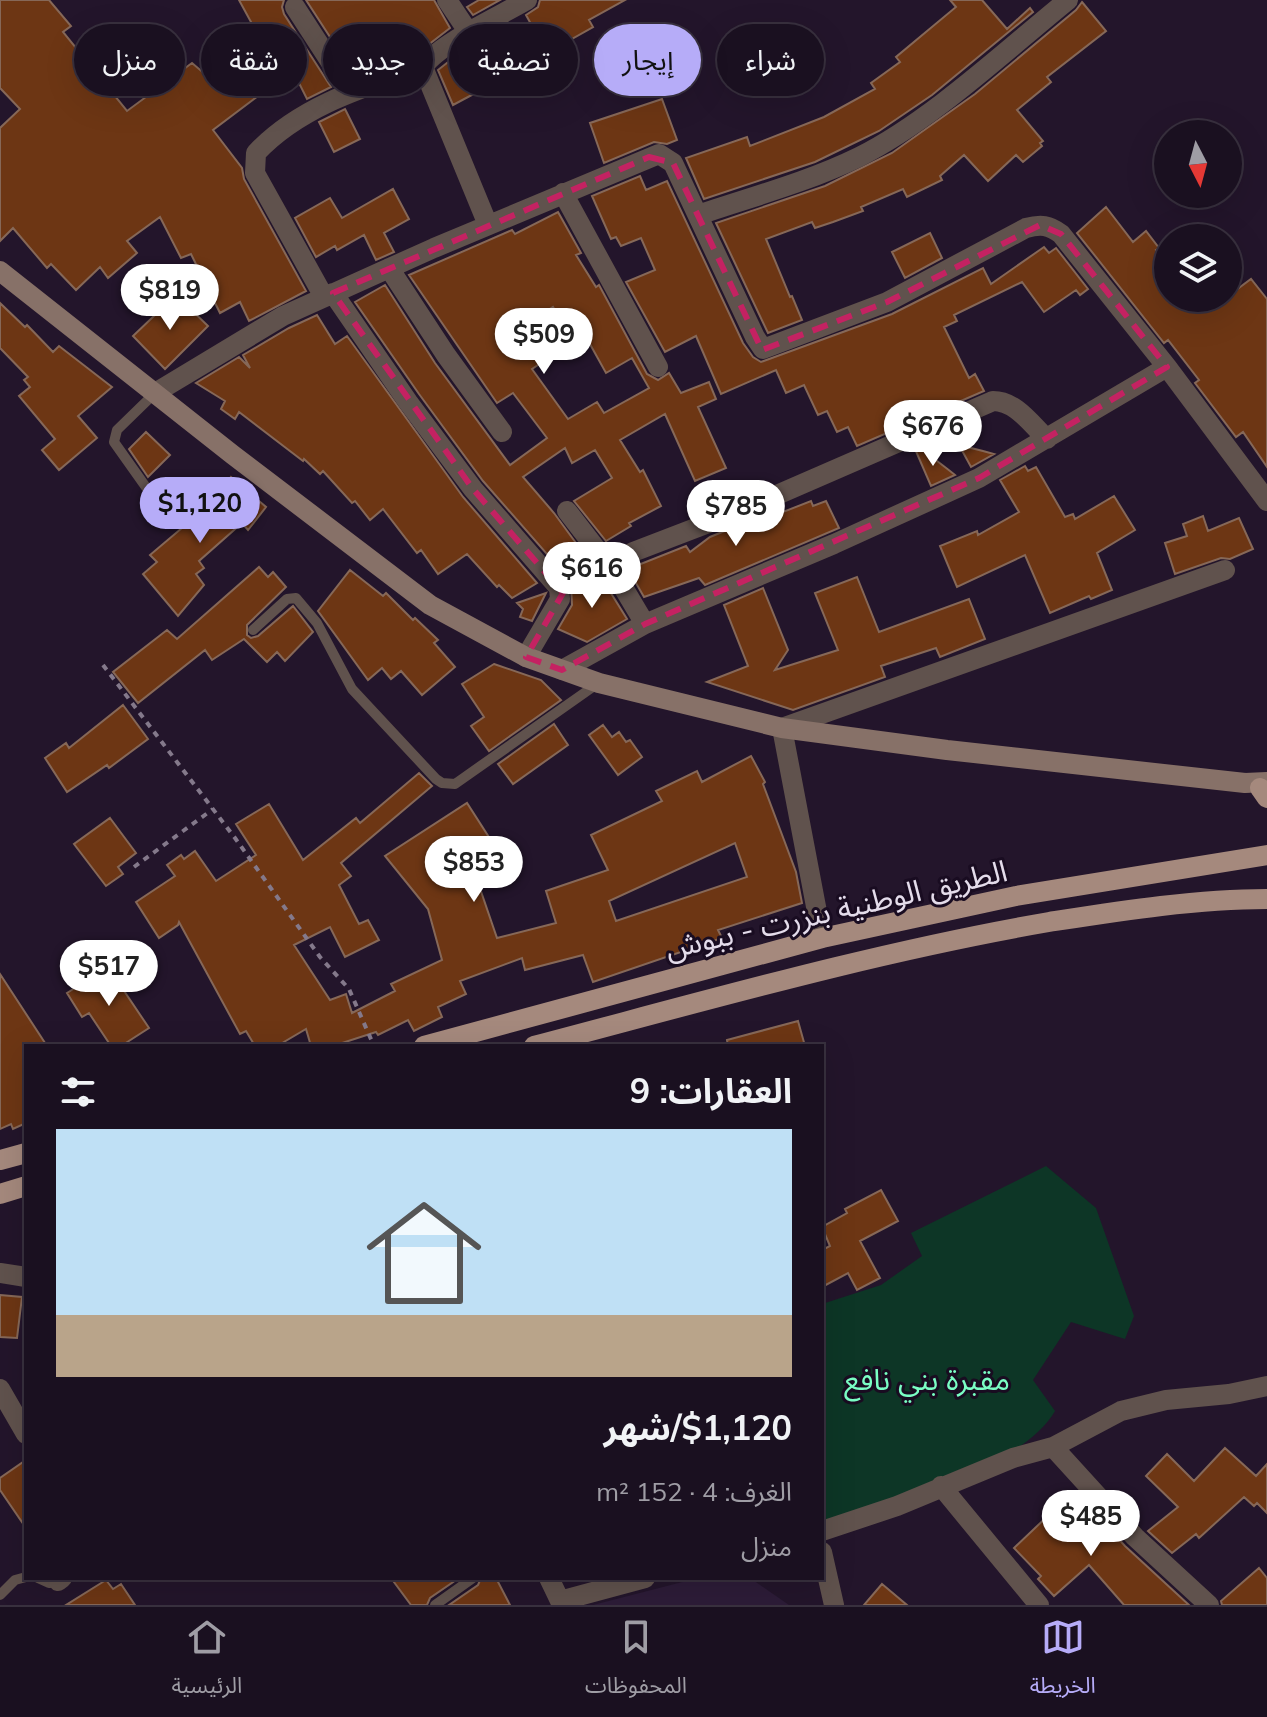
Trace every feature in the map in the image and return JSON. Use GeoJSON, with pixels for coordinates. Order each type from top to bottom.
{"type":"FeatureCollection","features":[{"type":"Feature","properties":{"kind":"main road","name":"الطريق الوطنية بنزرت - ببوش"},"geometry":{"type":"LineString","coordinates":[[431,1044],[822,938],[1016,896],[1263,853]]}},
{"type":"Feature","properties":{"kind":"main road","name":"الطريق الوطنية بنزرت - ببوش"},"geometry":{"type":"LineString","coordinates":[[542,1044],[836,967],[990,932],[1092,915],[1267,899]]}},
{"type":"Feature","properties":{"kind":"main road"},"geometry":{"type":"LineString","coordinates":[[0,1160],[24,1154]]}},
{"type":"Feature","properties":{"kind":"main road"},"geometry":{"type":"LineString","coordinates":[[0,1194],[24,1187]]}},
{"type":"Feature","properties":{"kind":"street"},"geometry":{"type":"LineString","coordinates":[[447,0],[463,24]]}},
{"type":"Feature","properties":{"kind":"street"},"geometry":{"type":"LineString","coordinates":[[485,24],[527,0]]}},
{"type":"Feature","properties":{"kind":"street"},"geometry":{"type":"LineString","coordinates":[[698,215],[859,157],[927,114],[1068,0]]}},
{"type":"Feature","properties":{"kind":"street"},"geometry":{"type":"LineString","coordinates":[[295,7],[323,50]]}},
{"type":"Feature","properties":{"kind":"street"},"geometry":{"type":"LineString","coordinates":[[433,91],[488,225]]}},
{"type":"Feature","properties":{"kind":"street"},"geometry":{"type":"LineString","coordinates":[[342,96],[289,123],[265,144],[256,153],[255,173],[328,295],[473,489],[559,588],[560,599],[526,657]]}},
{"type":"Feature","properties":{"kind":"street"},"geometry":{"type":"LineString","coordinates":[[155,393],[283,316],[488,225],[659,154],[673,163],[763,349],[887,302],[1026,228],[1040,225],[1053,228],[1167,367],[1267,501]]}},
{"type":"Feature","properties":{"kind":"street"},"geometry":{"type":"LineString","coordinates":[[563,193],[658,367]]}},
{"type":"Feature","properties":{"kind":"street"},"geometry":{"type":"LineString","coordinates":[[389,268],[446,355],[502,432]]}},
{"type":"Feature","properties":{"kind":"street"},"geometry":{"type":"LineString","coordinates":[[0,271],[430,605],[526,657],[599,683],[782,728],[1261,789]]}},
{"type":"Feature","properties":{"kind":"street"},"geometry":{"type":"LineString","coordinates":[[562,670],[645,624],[979,478],[1167,367]]}},
{"type":"Feature","properties":{"kind":"street"},"geometry":{"type":"LineString","coordinates":[[608,565],[993,401],[1005,401],[1015,408],[1047,439]]}},
{"type":"Feature","properties":{"kind":"street"},"geometry":{"type":"LineString","coordinates":[[567,511],[608,565],[645,624]]}},
{"type":"Feature","properties":{"kind":"street"},"geometry":{"type":"LineString","coordinates":[[782,728],[1225,570]]}},
{"type":"Feature","properties":{"kind":"street"},"geometry":{"type":"LineString","coordinates":[[782,728],[822,938]]}},
{"type":"Feature","properties":{"kind":"street"},"geometry":{"type":"LineString","coordinates":[[0,1273],[24,1277]]}},
{"type":"Feature","properties":{"kind":"street"},"geometry":{"type":"LineString","coordinates":[[824,1530],[897,1506],[1013,1458],[1053,1447],[1121,1411],[1142,1404],[1267,1386]]}},
{"type":"Feature","properties":{"kind":"street"},"geometry":{"type":"LineString","coordinates":[[0,1389],[24,1431]]}},
{"type":"Feature","properties":{"kind":"street"},"geometry":{"type":"LineString","coordinates":[[1053,1447],[1135,1537],[1209,1605]]}},
{"type":"Feature","properties":{"kind":"street"},"geometry":{"type":"LineString","coordinates":[[941,1486],[1039,1605]]}},
{"type":"Feature","properties":{"kind":"street"},"geometry":{"type":"LineString","coordinates":[[824,1561],[834,1605]]}},
{"type":"Feature","properties":{"kind":"street"},"geometry":{"type":"LineString","coordinates":[[550,1580],[561,1603],[638,1580]]}},
{"type":"Feature","properties":{"kind":"lane"},"geometry":{"type":"LineString","coordinates":[[155,393],[117,430],[114,442],[165,514]]}},
{"type":"Feature","properties":{"kind":"lane"},"geometry":{"type":"LineString","coordinates":[[253,630],[287,599],[296,598],[317,623],[352,689],[436,779],[448,785],[455,784],[599,683]]}},
{"type":"Feature","properties":{"kind":"lane"},"geometry":{"type":"LineString","coordinates":[[0,1595],[15,1580],[24,1578]]}},
{"type":"Feature","properties":{"kind":"lane"},"geometry":{"type":"LineString","coordinates":[[435,1605],[470,1580]]}},
{"type":"Feature","properties":{"kind":"path"},"geometry":{"type":"LineString","coordinates":[[103,665],[320,957],[349,989],[373,1044]]}},
{"type":"Feature","properties":{"kind":"path"},"geometry":{"type":"LineString","coordinates":[[134,867],[213,809]]}},
{"type":"Feature","properties":{"kind":"highlighted area"},"geometry":{"type":"Polygon","coordinates":[[[649,157],[673,163],[762,350],[887,302],[1040,225],[1061,234],[1167,367],[979,478],[645,624],[562,670],[526,657],[563,593],[473,489],[333,293],[649,157]]]}},
{"type":"Feature","properties":{"kind":"shaded area"},"geometry":{"type":"Polygon","coordinates":[[[690,1580],[753,1580],[789,1605],[593,1605],[690,1580]]]}},
{"type":"Feature","properties":{"kind":"green space","name":"مقبرة بني نافع"},"geometry":{"type":"Polygon","coordinates":[[[1046,1166],[1096,1208],[1134,1316],[1125,1339],[1071,1322],[1033,1380],[1055,1411],[1038,1432],[1013,1451],[950,1482],[824,1521],[824,1303],[881,1285],[922,1256],[911,1233],[1046,1166]]]}},
{"type":"Feature","properties":{"kind":"building"},"geometry":{"type":"Polygon","coordinates":[[[0,0],[49,0],[71,26],[63,32],[74,46],[74,96],[115,96],[127,111],[147,96],[185,96],[185,68],[192,63],[201,71],[201,96],[258,96],[213,130],[242,168],[244,179],[306,291],[249,321],[240,302],[220,313],[191,254],[181,258],[160,217],[127,241],[137,253],[108,278],[100,267],[76,290],[51,264],[47,268],[13,228],[0,241],[0,128],[20,109],[0,88],[0,0]]]}},
{"type":"Feature","properties":{"kind":"building"},"geometry":{"type":"Polygon","coordinates":[[[239,0],[284,0],[284,14],[290,24],[252,24],[239,0]]]}},
{"type":"Feature","properties":{"kind":"building"},"geometry":{"type":"Polygon","coordinates":[[[306,0],[434,0],[449,29],[433,41],[433,24],[323,26],[306,0]]]}},
{"type":"Feature","properties":{"kind":"building"},"geometry":{"type":"Polygon","coordinates":[[[479,0],[500,0],[473,15],[467,7],[479,0]]]}},
{"type":"Feature","properties":{"kind":"building"},"geometry":{"type":"Polygon","coordinates":[[[540,0],[625,0],[589,20],[593,27],[578,35],[578,24],[531,24],[526,15],[538,7],[540,0]]]}},
{"type":"Feature","properties":{"kind":"building"},"geometry":{"type":"Polygon","coordinates":[[[950,0],[982,0],[1007,29],[1030,8],[1033,12],[932,95],[879,131],[815,162],[704,199],[686,158],[747,137],[750,146],[824,117],[875,89],[871,83],[900,62],[896,57],[956,7],[950,0]]]}},
{"type":"Feature","properties":{"kind":"building"},"geometry":{"type":"Polygon","coordinates":[[[1082,2],[1106,31],[1047,77],[1051,82],[1017,110],[1043,141],[1040,143],[1042,146],[1023,162],[1016,155],[988,181],[964,155],[940,176],[942,180],[907,197],[903,189],[861,207],[863,211],[833,222],[815,228],[812,222],[766,239],[802,320],[768,333],[716,223],[825,186],[892,153],[975,94],[1082,2]]]}},
{"type":"Feature","properties":{"kind":"building"},"geometry":{"type":"Polygon","coordinates":[[[307,50],[323,75],[323,91],[307,99],[307,50]]]}},
{"type":"Feature","properties":{"kind":"building"},"geometry":{"type":"Polygon","coordinates":[[[449,61],[449,96],[438,70],[449,61]]]}},
{"type":"Feature","properties":{"kind":"building"},"geometry":{"type":"Polygon","coordinates":[[[449,96],[470,96],[453,105],[449,96]]]}},
{"type":"Feature","properties":{"kind":"building"},"geometry":{"type":"Polygon","coordinates":[[[662,99],[677,140],[667,144],[654,142],[604,163],[590,123],[662,99]]]}},
{"type":"Feature","properties":{"kind":"building"},"geometry":{"type":"Polygon","coordinates":[[[345,109],[360,139],[334,152],[319,122],[345,109]]]}},
{"type":"Feature","properties":{"kind":"building"},"geometry":{"type":"Polygon","coordinates":[[[640,176],[646,190],[667,181],[743,343],[761,362],[892,314],[983,268],[991,284],[1044,247],[1049,253],[1056,248],[1088,289],[1080,295],[1076,290],[1044,312],[1022,282],[954,315],[957,321],[944,327],[969,378],[975,374],[984,391],[857,446],[848,427],[837,432],[827,411],[818,415],[804,385],[786,393],[776,370],[721,394],[696,336],[665,352],[626,282],[655,270],[641,238],[621,246],[616,237],[611,239],[592,196],[640,176]]]}},
{"type":"Feature","properties":{"kind":"building"},"geometry":{"type":"Polygon","coordinates":[[[393,189],[409,219],[384,233],[394,252],[376,260],[364,235],[316,257],[295,218],[330,198],[342,218],[393,189]]]}},
{"type":"Feature","properties":{"kind":"building"},"geometry":{"type":"Polygon","coordinates":[[[1106,207],[1133,242],[1146,231],[1154,241],[1154,312],[1242,312],[1242,286],[1251,279],[1267,299],[1267,467],[1243,432],[1236,437],[1195,383],[1199,380],[1168,340],[1164,343],[1077,233],[1106,207]]]}},
{"type":"Feature","properties":{"kind":"building"},"geometry":{"type":"Polygon","coordinates":[[[558,212],[581,253],[576,255],[596,287],[599,285],[647,374],[658,380],[669,373],[681,393],[709,382],[716,399],[698,407],[726,468],[695,481],[665,414],[620,440],[640,472],[643,470],[661,506],[629,523],[631,526],[606,541],[574,501],[612,478],[595,450],[572,463],[565,448],[523,477],[584,554],[560,569],[483,481],[355,302],[385,285],[435,363],[510,465],[547,438],[513,393],[497,403],[409,275],[512,230],[515,234],[558,212]],[[553,307],[521,328],[544,361],[532,369],[568,419],[597,402],[604,413],[649,388],[632,358],[606,373],[586,337],[577,343],[553,307]]]}},
{"type":"Feature","properties":{"kind":"building"},"geometry":{"type":"Polygon","coordinates":[[[930,233],[942,258],[905,278],[892,252],[930,233]]]}},
{"type":"Feature","properties":{"kind":"building"},"geometry":{"type":"Polygon","coordinates":[[[176,295],[208,326],[165,369],[133,336],[176,295]]]}},
{"type":"Feature","properties":{"kind":"building"},"geometry":{"type":"Polygon","coordinates":[[[0,303],[53,352],[59,346],[112,387],[78,416],[97,438],[59,470],[42,450],[55,439],[19,396],[30,387],[24,380],[28,377],[0,348],[0,303]]]}},
{"type":"Feature","properties":{"kind":"building"},"geometry":{"type":"Polygon","coordinates":[[[317,315],[335,344],[347,336],[463,497],[537,583],[512,598],[499,585],[497,587],[467,554],[438,574],[421,550],[417,553],[383,509],[370,520],[323,471],[320,474],[239,412],[235,419],[221,409],[225,401],[196,383],[239,357],[250,368],[243,355],[317,315]]]}},
{"type":"Feature","properties":{"kind":"building"},"geometry":{"type":"Polygon","coordinates":[[[146,432],[170,455],[148,477],[129,449],[146,432]]]}},
{"type":"Feature","properties":{"kind":"building"},"geometry":{"type":"Polygon","coordinates":[[[959,445],[983,451],[994,454],[971,467],[959,445]]]}},
{"type":"Feature","properties":{"kind":"building"},"geometry":{"type":"Polygon","coordinates":[[[919,447],[955,475],[931,486],[915,449],[919,447]]]}},
{"type":"Feature","properties":{"kind":"building"},"geometry":{"type":"Polygon","coordinates":[[[1025,466],[1028,471],[1036,467],[1065,517],[1073,514],[1075,519],[1114,496],[1135,530],[1097,553],[1112,590],[1050,613],[1025,555],[957,587],[940,546],[977,531],[978,535],[1019,512],[1000,480],[1025,466]]]}},
{"type":"Feature","properties":{"kind":"building"},"geometry":{"type":"Polygon","coordinates":[[[231,477],[266,507],[248,530],[242,523],[199,561],[204,568],[196,574],[204,585],[178,616],[143,574],[157,562],[150,555],[221,495],[219,492],[231,477]]]}},
{"type":"Feature","properties":{"kind":"building"},"geometry":{"type":"Polygon","coordinates":[[[811,501],[813,506],[826,501],[839,528],[705,585],[699,578],[644,597],[628,569],[686,546],[690,552],[710,537],[781,508],[783,512],[811,501]]]}},
{"type":"Feature","properties":{"kind":"building"},"geometry":{"type":"Polygon","coordinates":[[[1203,516],[1208,531],[1239,518],[1253,549],[1230,559],[1221,558],[1175,574],[1165,543],[1187,536],[1183,524],[1203,516]]]}},
{"type":"Feature","properties":{"kind":"building"},"geometry":{"type":"Polygon","coordinates":[[[259,567],[268,577],[273,572],[286,587],[247,625],[247,635],[251,638],[258,636],[293,606],[313,632],[285,661],[277,652],[267,662],[244,639],[212,660],[205,650],[138,703],[113,672],[167,630],[177,639],[259,567]]]}},
{"type":"Feature","properties":{"kind":"building"},"geometry":{"type":"Polygon","coordinates":[[[350,570],[383,596],[386,593],[413,620],[415,618],[438,640],[434,643],[455,667],[422,695],[401,671],[391,679],[382,668],[368,680],[318,611],[350,570]]]}},
{"type":"Feature","properties":{"kind":"building"},"geometry":{"type":"Polygon","coordinates":[[[599,574],[627,619],[587,642],[558,629],[572,605],[571,584],[599,574]]]}},
{"type":"Feature","properties":{"kind":"building"},"geometry":{"type":"Polygon","coordinates":[[[857,577],[879,632],[969,599],[985,639],[940,657],[936,648],[881,666],[885,677],[793,710],[707,682],[748,666],[724,605],[763,588],[788,650],[775,670],[838,650],[815,593],[857,577]]]}},
{"type":"Feature","properties":{"kind":"building"},"geometry":{"type":"Polygon","coordinates":[[[546,593],[532,621],[520,617],[523,609],[517,603],[546,593]]]}},
{"type":"Feature","properties":{"kind":"building"},"geometry":{"type":"Polygon","coordinates":[[[494,664],[541,680],[561,700],[489,751],[471,726],[484,717],[462,684],[494,664]]]}},
{"type":"Feature","properties":{"kind":"building"},"geometry":{"type":"Polygon","coordinates":[[[123,705],[148,739],[109,768],[107,765],[67,792],[45,758],[66,743],[69,748],[123,705]]]}},
{"type":"Feature","properties":{"kind":"building"},"geometry":{"type":"Polygon","coordinates":[[[554,724],[568,745],[513,784],[498,764],[554,724]]]}},
{"type":"Feature","properties":{"kind":"building"},"geometry":{"type":"Polygon","coordinates":[[[603,725],[612,737],[619,732],[626,742],[630,740],[642,757],[618,775],[589,735],[603,725]]]}},
{"type":"Feature","properties":{"kind":"building"},"geometry":{"type":"Polygon","coordinates":[[[751,756],[765,782],[763,784],[796,872],[802,903],[718,930],[722,938],[593,982],[583,955],[525,970],[522,958],[460,981],[466,994],[438,1007],[442,1017],[414,1031],[408,1020],[378,1035],[376,1032],[339,1044],[310,1044],[306,1029],[280,1044],[254,1044],[246,1031],[240,1034],[179,922],[159,938],[136,902],[175,876],[167,865],[181,855],[184,859],[195,851],[216,881],[256,855],[236,824],[269,804],[303,860],[356,818],[360,823],[419,773],[432,786],[341,863],[351,876],[339,885],[359,924],[368,920],[379,940],[345,957],[330,927],[294,945],[330,1000],[346,994],[352,1013],[395,991],[391,984],[442,960],[428,909],[385,856],[467,803],[501,856],[474,871],[497,938],[556,923],[546,891],[608,870],[591,835],[662,801],[656,791],[697,771],[702,782],[751,756]],[[735,843],[609,901],[616,921],[747,877],[735,843]]]}},
{"type":"Feature","properties":{"kind":"building"},"geometry":{"type":"Polygon","coordinates":[[[110,818],[136,853],[118,867],[123,874],[106,886],[74,844],[110,818]]]}},
{"type":"Feature","properties":{"kind":"building"},"geometry":{"type":"Polygon","coordinates":[[[108,967],[149,1028],[124,1044],[110,1044],[89,1013],[82,1017],[67,993],[108,967]]]}},
{"type":"Feature","properties":{"kind":"building"},"geometry":{"type":"Polygon","coordinates":[[[0,974],[46,1044],[24,1044],[24,1124],[13,1129],[11,1124],[0,1129],[0,974]]]}},
{"type":"Feature","properties":{"kind":"building"},"geometry":{"type":"Polygon","coordinates":[[[798,1021],[804,1044],[728,1044],[727,1040],[798,1021]]]}},
{"type":"Feature","properties":{"kind":"building"},"geometry":{"type":"Polygon","coordinates":[[[881,1190],[898,1221],[860,1241],[880,1278],[857,1290],[848,1273],[824,1286],[824,1249],[830,1246],[824,1226],[847,1213],[845,1209],[881,1190]]]}},
{"type":"Feature","properties":{"kind":"building"},"geometry":{"type":"Polygon","coordinates":[[[0,1295],[22,1297],[17,1338],[0,1337],[0,1295]]]}},
{"type":"Feature","properties":{"kind":"building"},"geometry":{"type":"Polygon","coordinates":[[[1225,1448],[1256,1476],[1267,1464],[1267,1513],[1257,1503],[1254,1506],[1244,1497],[1199,1538],[1196,1534],[1172,1553],[1148,1531],[1178,1507],[1146,1476],[1167,1454],[1194,1481],[1225,1448]]]}},
{"type":"Feature","properties":{"kind":"building"},"geometry":{"type":"Polygon","coordinates":[[[24,1461],[24,1525],[0,1490],[0,1478],[24,1461]]]}},
{"type":"Feature","properties":{"kind":"building"},"geometry":{"type":"Polygon","coordinates":[[[1079,1495],[1125,1546],[1189,1605],[1124,1605],[1089,1565],[1054,1596],[1038,1579],[1041,1576],[1014,1548],[1053,1511],[1058,1516],[1079,1495]]]}},
{"type":"Feature","properties":{"kind":"building"},"geometry":{"type":"Polygon","coordinates":[[[1259,1568],[1267,1578],[1267,1605],[1222,1605],[1221,1601],[1259,1568]]]}},
{"type":"Feature","properties":{"kind":"building"},"geometry":{"type":"Polygon","coordinates":[[[106,1580],[113,1589],[121,1584],[135,1605],[66,1605],[106,1580]]]}},
{"type":"Feature","properties":{"kind":"building"},"geometry":{"type":"Polygon","coordinates":[[[392,1580],[456,1580],[430,1598],[427,1605],[411,1605],[392,1580]]]}},
{"type":"Feature","properties":{"kind":"building"},"geometry":{"type":"Polygon","coordinates":[[[480,1580],[497,1580],[510,1605],[449,1605],[478,1585],[480,1580]]]}},
{"type":"Feature","properties":{"kind":"building"},"geometry":{"type":"Polygon","coordinates":[[[882,1584],[907,1605],[864,1605],[882,1584]]]}}]}
